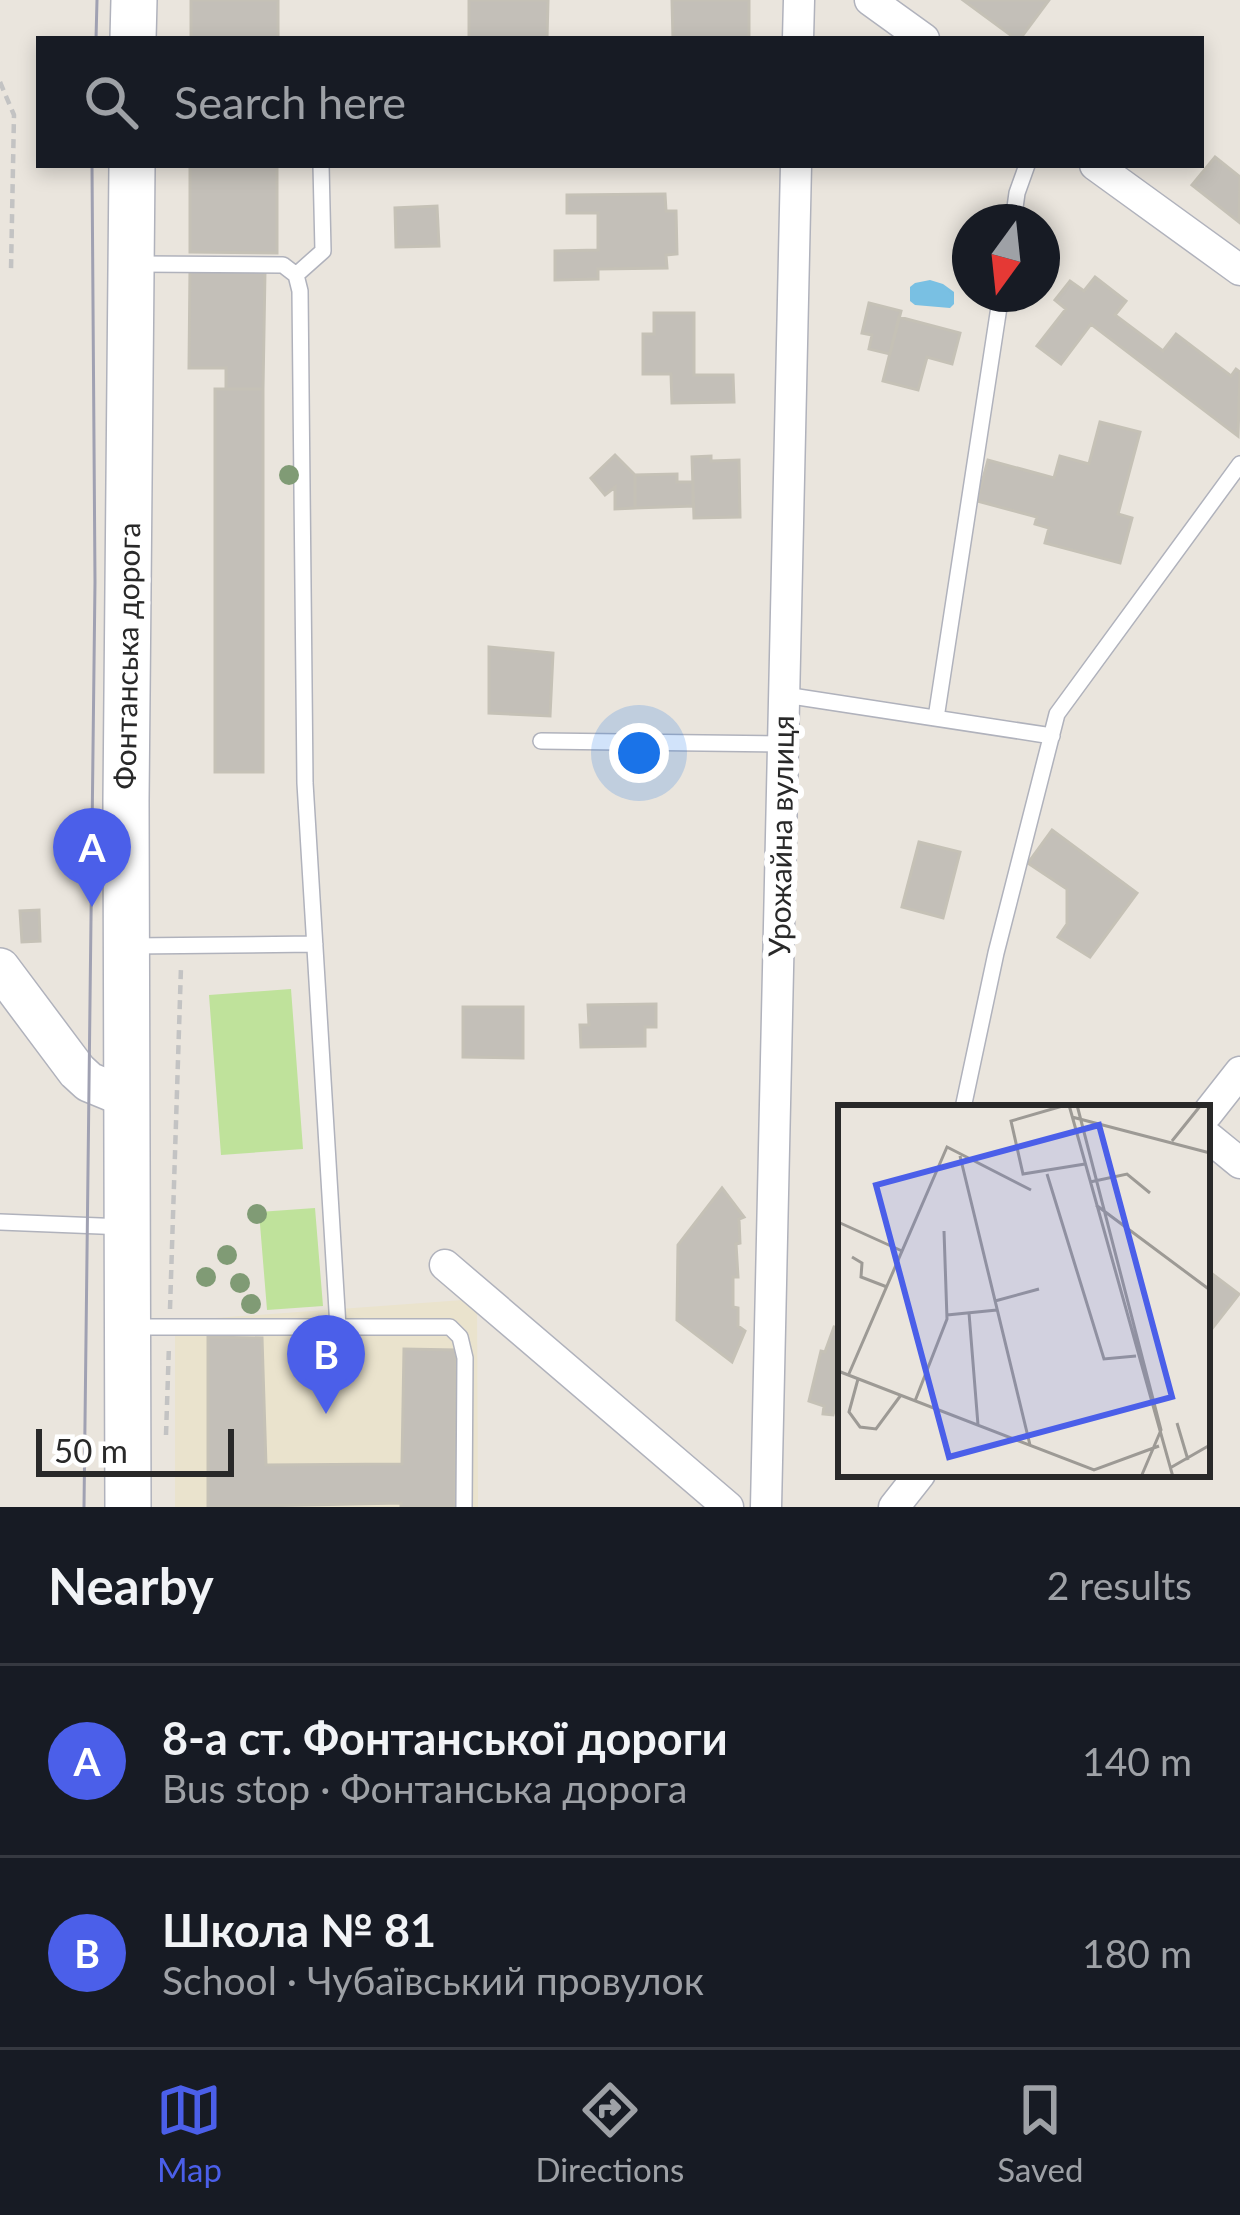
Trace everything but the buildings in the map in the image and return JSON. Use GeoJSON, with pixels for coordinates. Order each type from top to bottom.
{"type":"FeatureCollection","features":[{"type":"Feature","properties":{"kind":"main road"},"geometry":{"type":"LineString","coordinates":[[134,0],[134,36]]}},
{"type":"Feature","properties":{"kind":"main road","name":"Фонтанська дорога"},"geometry":{"type":"LineString","coordinates":[[128,1507],[149,1327],[128,1227],[132,168]]}},
{"type":"Feature","properties":{"kind":"street"},"geometry":{"type":"LineString","coordinates":[[799,0],[799,36]]}},
{"type":"Feature","properties":{"kind":"street"},"geometry":{"type":"LineString","coordinates":[[871,0],[920,36]]}},
{"type":"Feature","properties":{"kind":"street","name":"Урожайна вулиця"},"geometry":{"type":"LineString","coordinates":[[766,1507],[796,168]]}},
{"type":"Feature","properties":{"kind":"street"},"geometry":{"type":"LineString","coordinates":[[1099,168],[1240,270]]}},
{"type":"Feature","properties":{"kind":"street"},"geometry":{"type":"LineString","coordinates":[[0,968],[77,1071],[89,1082],[128,1098]]}},
{"type":"Feature","properties":{"kind":"street"},"geometry":{"type":"LineString","coordinates":[[1210,1110],[1240,1072]]}},
{"type":"Feature","properties":{"kind":"street"},"geometry":{"type":"LineString","coordinates":[[1210,1138],[1240,1163]]}},
{"type":"Feature","properties":{"kind":"street"},"geometry":{"type":"LineString","coordinates":[[445,1264],[728,1507]]}},
{"type":"Feature","properties":{"kind":"street"},"geometry":{"type":"LineString","coordinates":[[894,1507],[918,1477]]}},
{"type":"Feature","properties":{"kind":"lane"},"geometry":{"type":"LineString","coordinates":[[296,274],[323,251],[322,168]]}},
{"type":"Feature","properties":{"kind":"lane"},"geometry":{"type":"LineString","coordinates":[[1016,204],[1027,168]]}},
{"type":"Feature","properties":{"kind":"lane"},"geometry":{"type":"LineString","coordinates":[[131,264],[284,265],[296,274],[300,291],[305,783],[338,1327]]}},
{"type":"Feature","properties":{"kind":"lane"},"geometry":{"type":"LineString","coordinates":[[936,718],[997,312]]}},
{"type":"Feature","properties":{"kind":"lane"},"geometry":{"type":"LineString","coordinates":[[964,1105],[996,953],[1057,715],[1240,464]]}},
{"type":"Feature","properties":{"kind":"lane"},"geometry":{"type":"LineString","coordinates":[[785,695],[1052,736]]}},
{"type":"Feature","properties":{"kind":"lane"},"geometry":{"type":"LineString","coordinates":[[541,741],[784,743]]}},
{"type":"Feature","properties":{"kind":"lane"},"geometry":{"type":"LineString","coordinates":[[128,946],[315,944]]}},
{"type":"Feature","properties":{"kind":"lane"},"geometry":{"type":"LineString","coordinates":[[0,1222],[128,1227]]}},
{"type":"Feature","properties":{"kind":"lane"},"geometry":{"type":"LineString","coordinates":[[149,1327],[450,1327],[460,1337],[465,1358],[464,1507]]}},
{"type":"Feature","properties":{"kind":"path"},"geometry":{"type":"LineString","coordinates":[[0,82],[14,115],[11,270]]}},
{"type":"Feature","properties":{"kind":"path"},"geometry":{"type":"LineString","coordinates":[[166,1440],[149,1327],[182,946]]}},
{"type":"Feature","properties":{"kind":"shaded area"},"geometry":{"type":"Polygon","coordinates":[[[477,1299],[478,1507],[175,1507],[175,1321],[477,1299]]]}},
{"type":"Feature","properties":{"kind":"green space"},"geometry":{"type":"Polygon","coordinates":[[[291,989],[303,1149],[221,1155],[209,995],[291,989]]]}},
{"type":"Feature","properties":{"kind":"green space"},"geometry":{"type":"Polygon","coordinates":[[[315,1208],[323,1306],[267,1310],[259,1212],[315,1208]]]}},
{"type":"Feature","properties":{"kind":"water"},"geometry":{"type":"Polygon","coordinates":[[[943,284],[952,291],[952,306],[915,305],[910,301],[910,287],[943,284]]]}},
{"type":"Feature","properties":{"kind":"tram line"},"geometry":{"type":"LineString","coordinates":[[96,36],[97,0]]}},
{"type":"Feature","properties":{"kind":"tram line"},"geometry":{"type":"LineString","coordinates":[[84,1507],[95,582],[92,168]]}},
{"type":"Feature","properties":{"kind":"place","name":"8-а ст. Фонтанської дороги"},"geometry":{"type":"Point","coordinates":[92,907]}},
{"type":"Feature","properties":{"kind":"place","name":"Школа № 81"},"geometry":{"type":"Point","coordinates":[326,1414]}}]}
